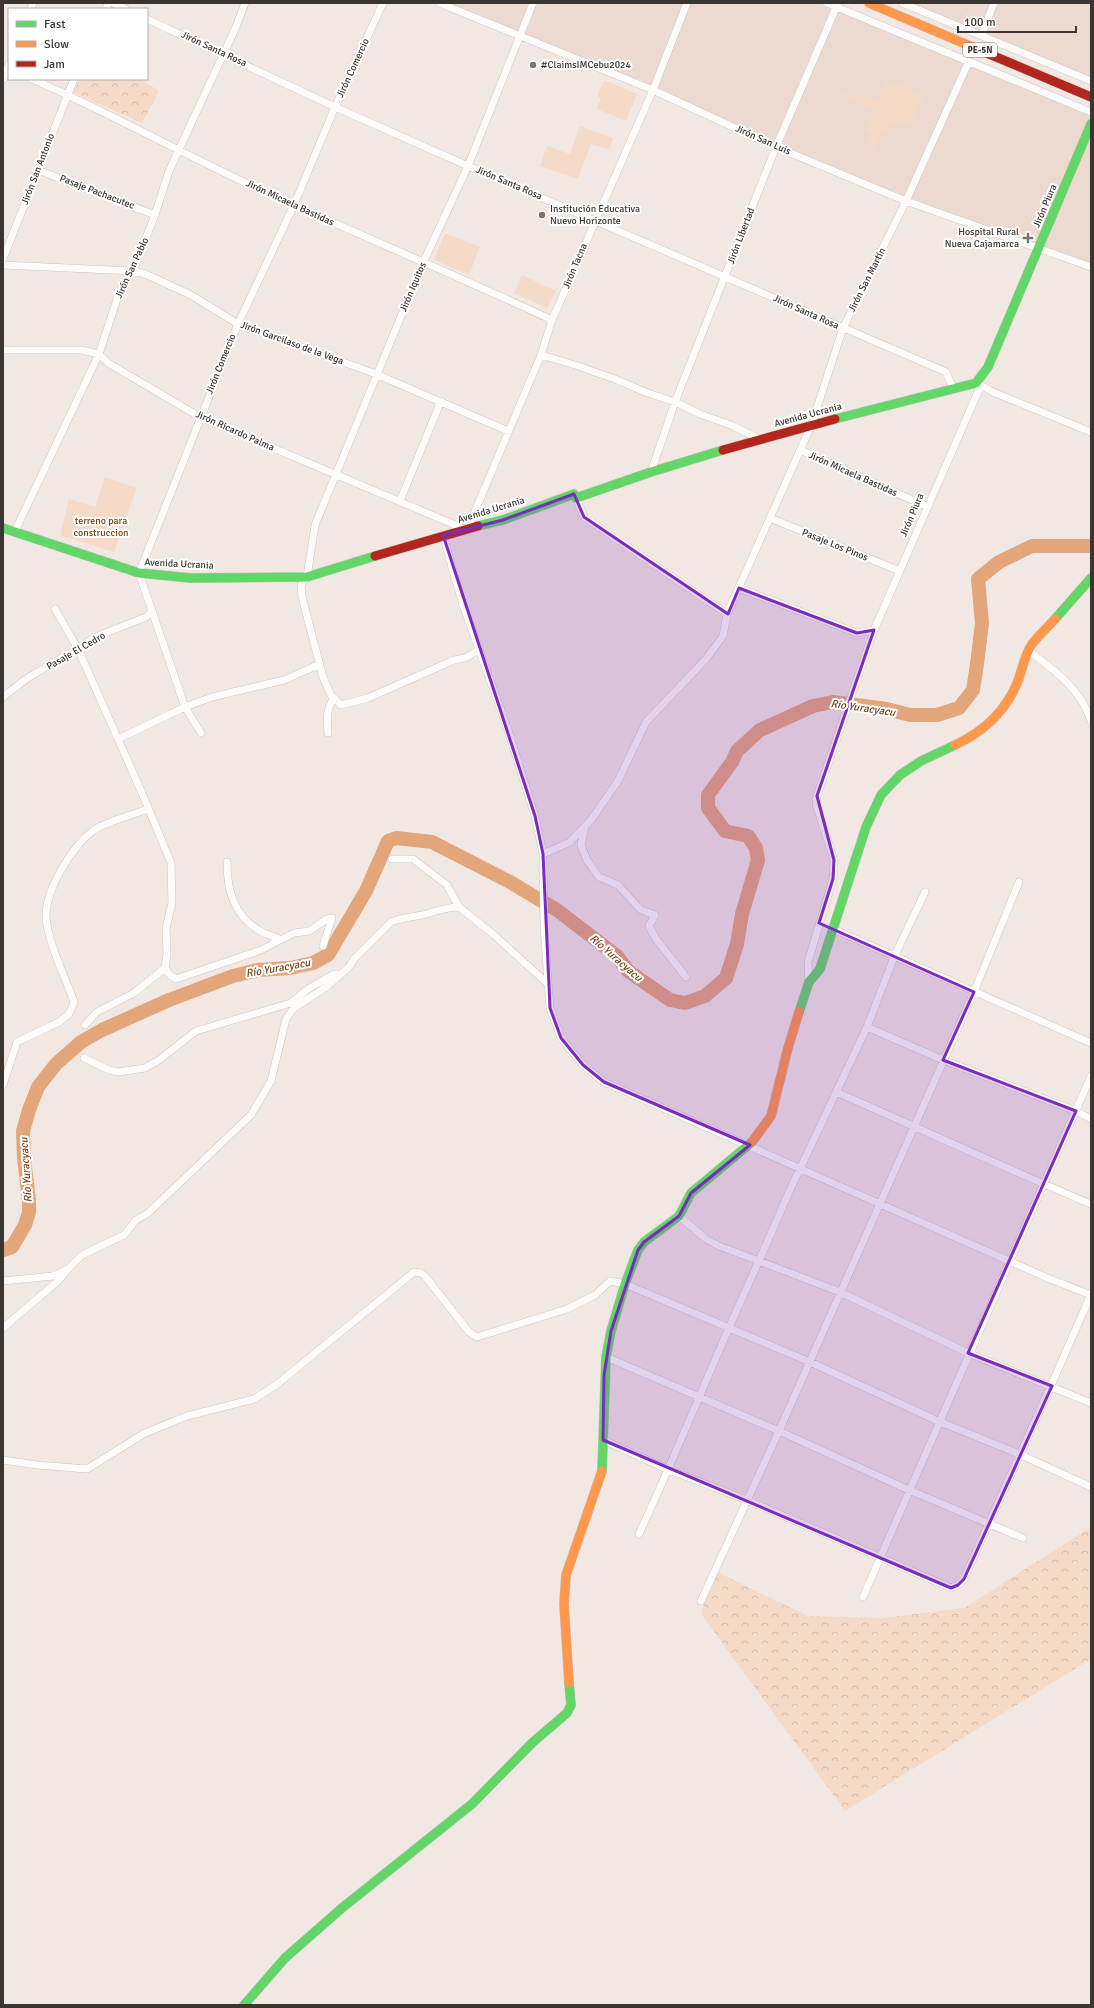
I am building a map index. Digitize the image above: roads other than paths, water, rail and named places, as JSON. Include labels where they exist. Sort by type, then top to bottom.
[{"type":"main road","name":"PE-5N","points":[[869,3],[1091,97]]},
{"type":"main road","name":"Jirón Piura","points":[[978,384],[988,367],[1091,124]]},
{"type":"main road","name":"Avenida Ucrania","points":[[3,528],[139,573],[190,578],[307,576],[443,535],[503,520],[574,494],[576,498],[651,472],[759,439],[953,388],[978,384]]},
{"type":"main road","points":[[244,2005],[256,1994],[285,1958],[342,1908],[420,1848],[472,1804],[532,1743],[567,1713],[571,1705],[564,1604],[566,1575],[602,1472],[606,1357],[611,1331],[625,1284],[638,1250],[644,1242],[679,1216],[691,1193],[750,1145],[771,1116],[788,1048],[808,982],[820,969],[866,828],[881,796],[900,775],[921,760],[972,737],[989,723],[1004,706],[1016,683],[1031,645],[1077,596],[1091,578]]},
{"type":"street","points":[[112,3],[124,8]]},
{"type":"street","name":"Jirón San Pablo","points":[[15,531],[99,354],[119,293],[133,271],[156,215],[169,171],[236,27],[245,3]]},
{"type":"street","name":"Jirón Comercio","points":[[139,573],[238,324],[294,205],[335,107],[383,3]]},
{"type":"street","name":"Jirón San Luis","points":[[439,3],[653,90],[776,147],[906,201],[1091,267]]},
{"type":"street","name":"Jirón Iquitos","points":[[334,698],[323,677],[302,597],[301,586],[307,576],[315,525],[423,263],[468,166],[533,3]]},
{"type":"street","name":"Jirón Tacna","points":[[467,530],[540,355],[552,320],[653,90],[687,3]]},
{"type":"street","points":[[827,3],[837,5],[1091,112]]},
{"type":"street","points":[[902,3],[1091,81]]},
{"type":"street","points":[[981,36],[994,3]]},
{"type":"street","name":"Jirón Libertad","points":[[651,472],[675,402],[776,147],[837,5]]},
{"type":"street","name":"Jirón Santa Rosa","points":[[148,19],[223,53],[335,107],[468,166],[946,372],[953,388]]},
{"type":"street","name":"Jirón San Martín","points":[[543,854],[570,842],[585,826],[618,781],[646,722],[706,659],[723,636],[727,614],[740,588],[811,426],[843,328],[906,201],[969,61]]},
{"type":"street","points":[[3,79],[7,67]]},
{"type":"street","name":"Jirón Micaela Bastidas","points":[[34,80],[67,94],[178,151],[294,205],[552,320]]},
{"type":"street","name":"Jirón San Antonio","points":[[3,259],[74,80]]},
{"type":"street","name":"Pasaje Pachacutec","points":[[38,170],[156,215]]},
{"type":"street","name":"Jirón Garcilaso de la Vega","points":[[3,264],[133,271],[145,274],[191,295],[238,324],[376,374],[508,431]]},
{"type":"street","name":"Jirón Ricardo Palma","points":[[3,350],[81,350],[99,354],[108,363],[200,417],[467,530]]},
{"type":"street","points":[[540,355],[576,365],[675,402],[700,414],[733,426],[759,439]]},
{"type":"street","points":[[978,384],[995,393],[1091,432]]},
{"type":"street","name":"Jirón Piura","points":[[808,982],[808,962],[833,879],[834,860],[816,804],[817,796],[874,630],[928,507],[978,384]]},
{"type":"street","points":[[400,501],[441,401]]},
{"type":"street","name":"Jirón Micaela Bastidas","points":[[800,450],[928,507]]},
{"type":"street","points":[[576,498],[584,517],[727,614]]},
{"type":"street","name":"Pasaje Los Pinos","points":[[770,518],[900,571]]},
{"type":"street","points":[[443,535],[462,602],[508,730],[535,816],[543,854],[544,926],[550,1008],[561,1038],[583,1065],[604,1082],[618,1089],[750,1145],[1091,1295],[1052,1386],[1019,1454],[964,1579],[958,1585],[951,1588],[880,1556],[747,1500],[669,1470],[603,1440]]},
{"type":"street","points":[[139,573],[185,707],[200,733]]},
{"type":"street","points":[[740,588],[857,633],[874,630]]},
{"type":"street","points":[[56,609],[78,649],[171,863],[172,903],[166,928],[167,953],[165,968],[170,975],[176,979],[249,955],[294,933],[309,931],[327,918],[332,918],[323,946]]},
{"type":"street","name":"Pasaje El Cedro","points":[[3,697],[26,679],[98,636],[146,617],[152,611]]},
{"type":"street","points":[[328,733],[327,716],[334,698],[341,705],[368,698],[454,660],[465,658],[479,650]]},
{"type":"street","points":[[1029,651],[1072,687],[1083,703],[1091,721]]},
{"type":"street","points":[[118,739],[185,707],[212,697],[284,680],[320,664]]},
{"type":"street","points":[[3,1085],[17,1042],[59,1022],[69,1014],[74,1002],[52,943],[46,918],[48,899],[58,877],[74,850],[95,829],[148,809]]},
{"type":"street","points":[[585,826],[582,845],[586,860],[598,877],[618,886],[641,910],[655,915],[649,926],[656,938],[686,977]]},
{"type":"street","points":[[392,859],[413,860],[447,885],[459,907],[494,935],[547,983]]},
{"type":"street","points":[[227,862],[227,876],[232,901],[237,912],[249,924],[262,933],[273,935],[280,940]]},
{"type":"street","points":[[701,1601],[810,1362],[913,1126],[974,992],[1019,882]]},
{"type":"street","points":[[638,1534],[669,1470],[728,1328],[771,1231],[867,1027],[894,957],[925,892]]},
{"type":"street","points":[[3,1328],[58,1281],[82,1255],[124,1235],[136,1220],[148,1213],[251,1115],[262,1100],[271,1081],[286,1019],[294,1008],[326,987],[391,922],[399,919],[423,915],[440,908],[459,907]]},
{"type":"street","points":[[833,929],[1091,1043]]},
{"type":"street","points":[[85,1025],[97,1012],[134,993],[165,968]]},
{"type":"street","points":[[84,1058],[109,1070],[118,1072],[145,1068],[159,1060],[196,1031],[291,1003],[308,989],[334,974],[340,974]]},
{"type":"street","points":[[867,1027],[943,1060],[1091,1119]]},
{"type":"street","points":[[863,1597],[938,1421],[1011,1261],[1091,1076]]},
{"type":"street","points":[[836,1092],[1044,1186],[1091,1204]]},
{"type":"street","points":[[679,1216],[706,1239],[719,1246],[840,1292],[968,1353],[1091,1403]]},
{"type":"street","points":[[3,1281],[53,1276],[68,1269]]},
{"type":"street","points":[[3,1460],[37,1465],[87,1469],[145,1432],[187,1416],[254,1399],[276,1385],[414,1272],[421,1273],[425,1276],[469,1332],[477,1337],[567,1309],[595,1295],[610,1282],[625,1284],[810,1362],[938,1421],[1019,1454],[1091,1487]]},
{"type":"street","points":[[606,1357],[779,1431],[909,1490],[1023,1538]]},
{"type":"waterway","name":"Río Yuracyacu","points":[[3,1250],[12,1247],[25,1225],[29,1212],[23,1131],[38,1087],[56,1064],[81,1042],[102,1030],[169,1000],[233,976],[258,970],[290,968],[313,963],[328,955],[366,891],[388,841],[396,838],[432,842],[510,882],[557,910],[617,956],[628,971],[670,1000],[685,1003],[705,996],[726,978],[737,944],[742,914],[758,860],[756,848],[748,836],[725,831],[708,808],[708,795],[732,762],[737,751],[760,730],[813,706],[833,702],[887,709],[910,715],[937,715],[959,708],[973,690],[977,664],[982,623],[978,579],[999,562],[1032,546],[1091,546]]},
{"type":"place","name":"#ClaimsIMCebu2024","points":[[533,65]]},
{"type":"place","name":"Institución Educativa Nuevo Horizonte","points":[[542,215]]},
{"type":"place","name":"Hospital Rural Nueva Cajamarca","points":[[1028,238]]},
{"type":"park label","name":"terreno para construccion","points":[[101,526]]}]
